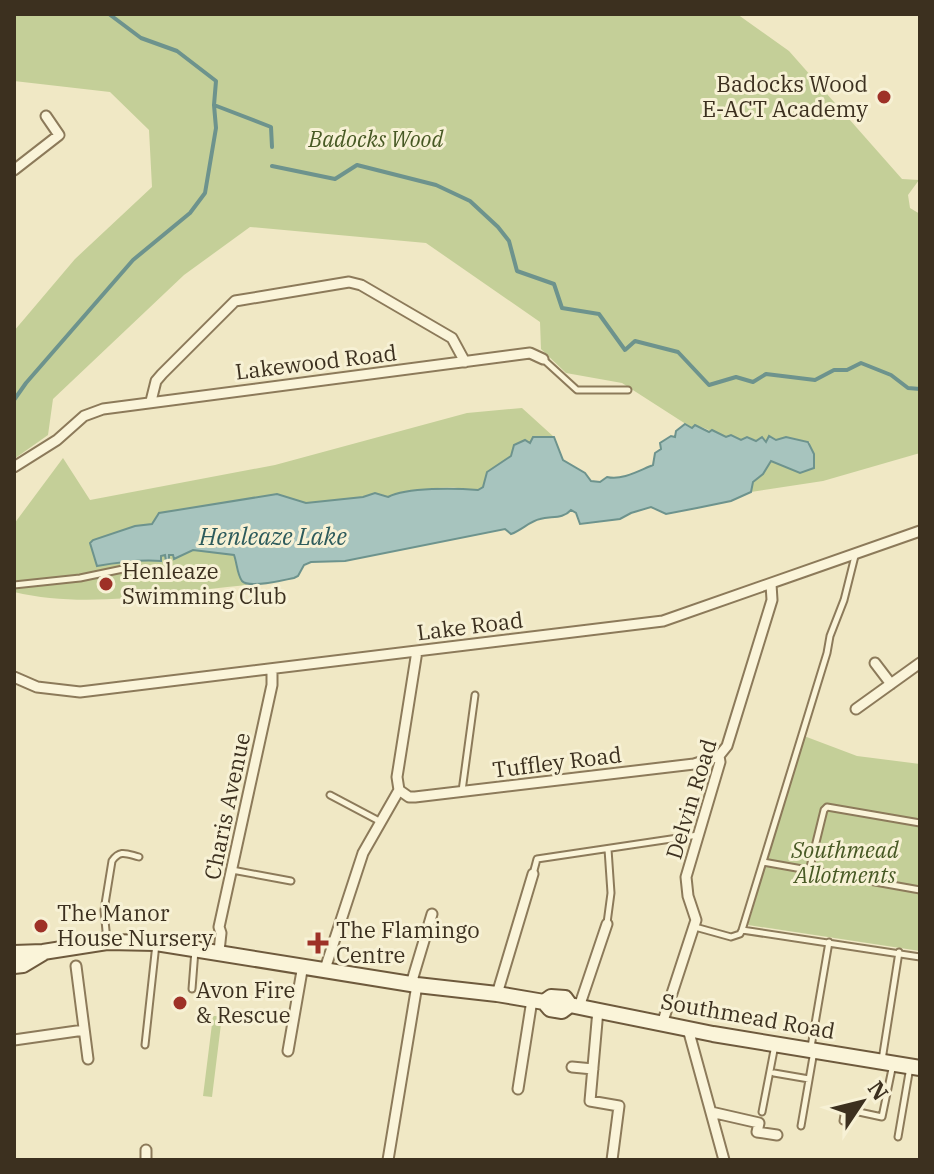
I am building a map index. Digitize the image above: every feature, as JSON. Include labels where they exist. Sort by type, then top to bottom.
[{"type":"main road","name":"Southmead Road","points":[[14,953],[43,952],[107,942],[196,948],[538,1001],[550,1009],[562,1011],[574,1006],[688,1029],[915,1067]]},
{"type":"main road","name":"Southmead Road","points":[[14,966],[23,965],[43,952]]},
{"type":"street","points":[[14,170],[59,135],[46,116]]},
{"type":"street","points":[[151,401],[156,381],[235,301],[349,282],[361,285],[452,338],[465,362]]},
{"type":"street","name":"Lakewood Road","points":[[14,467],[57,440],[93,411],[530,353],[543,359]]},
{"type":"street","name":"Lake Road","points":[[14,677],[37,687],[74,693],[663,621],[920,531]]},
{"type":"street","name":"Delvin Road","points":[[662,1024],[696,920],[686,877],[720,762],[719,756],[727,746],[772,600],[771,584]]},
{"type":"street","points":[[325,969],[363,853],[399,790],[397,777],[417,651]]},
{"type":"street","points":[[875,663],[891,684]]},
{"type":"street","points":[[856,709],[920,663]]},
{"type":"street","name":"Charis Avenue","points":[[219,951],[219,927],[272,685],[272,669]]},
{"type":"street","name":"Tuffley Road","points":[[399,790],[409,797],[694,764],[719,756]]},
{"type":"street","points":[[497,994],[533,874]]},
{"type":"street","points":[[388,1160],[414,984],[432,914]]},
{"type":"street","points":[[574,1006],[607,924]]},
{"type":"street","points":[[288,1051],[303,965]]},
{"type":"street","points":[[76,966],[88,1059]]},
{"type":"street","points":[[518,1089],[538,1001]]},
{"type":"street","points":[[598,1010],[590,1101],[619,1106],[612,1160]]},
{"type":"street","points":[[688,1029],[724,1160]]},
{"type":"street","points":[[14,1040],[84,1030]]},
{"type":"street","points":[[572,1067],[593,1069]]},
{"type":"street","points":[[711,1112],[759,1123],[757,1132],[777,1135]]},
{"type":"lane","name":"Lakewood Road","points":[[543,359],[577,390],[628,390]]},
{"type":"lane","points":[[694,927],[731,937],[742,930],[856,552]]},
{"type":"lane","points":[[14,585],[80,578],[123,569]]},
{"type":"lane","points":[[462,791],[475,695]]},
{"type":"lane","points":[[330,795],[381,822]]},
{"type":"lane","points":[[809,871],[827,807],[920,823]]},
{"type":"lane","points":[[533,874],[537,859],[699,835]]},
{"type":"lane","points":[[607,924],[611,883],[608,849]]},
{"type":"lane","points":[[107,942],[104,910],[112,861],[122,852],[139,857]]},
{"type":"lane","points":[[763,862],[920,890]]},
{"type":"lane","points":[[231,870],[291,881]]},
{"type":"lane","points":[[742,930],[920,957]]},
{"type":"lane","points":[[801,1126],[829,942]]},
{"type":"lane","points":[[145,1045],[156,943]]},
{"type":"lane","points":[[192,989],[196,948]]},
{"type":"lane","points":[[843,1121],[845,1109],[882,1117],[899,952]]},
{"type":"lane","points":[[762,1112],[775,1044]]},
{"type":"lane","points":[[898,1137],[915,1067]]},
{"type":"lane","points":[[774,1073],[809,1079]]},
{"type":"green space","name":"Badocks Wood","points":[[14,14],[737,14],[789,51],[902,179],[919,180],[908,195],[910,208],[920,214],[920,453],[823,481],[751,492],[753,482],[771,461],[800,473],[806,471],[810,442],[786,437],[776,440],[769,436],[766,442],[741,440],[729,435],[726,438],[695,425],[692,428],[622,383],[566,373],[541,349],[540,322],[426,243],[250,227],[184,275],[53,399],[48,435],[14,459],[14,331],[75,259],[152,187],[149,130],[110,92],[14,81]]},
{"type":"green space","points":[[522,408],[554,437],[535,440],[519,449],[487,472],[480,489],[440,488],[388,497],[370,495],[306,503],[277,494],[157,515],[152,524],[90,542],[94,558],[111,560],[161,561],[160,556],[165,555],[166,561],[168,555],[173,554],[174,559],[193,550],[235,555],[240,577],[247,585],[101,600],[42,597],[14,592],[14,524],[63,458],[90,500],[275,465],[467,413]]},
{"type":"green space","name":"Southmead Allotments","points":[[804,736],[857,756],[920,764],[920,951],[748,925]]},
{"type":"green space","points":[[213,1016],[222,1016],[212,1097],[203,1096]]},
{"type":"water","name":"Henleaze Lake","points":[[685,424],[741,440],[747,437],[756,441],[762,437],[766,442],[769,436],[776,440],[786,437],[808,442],[814,454],[814,468],[800,473],[771,461],[753,482],[751,492],[731,501],[666,514],[651,507],[620,519],[580,524],[576,513],[571,510],[561,516],[536,520],[511,534],[505,529],[345,561],[311,562],[304,565],[294,578],[259,584],[242,581],[234,555],[193,550],[174,559],[173,555],[169,555],[166,561],[165,555],[161,556],[161,561],[129,561],[97,566],[90,543],[135,526],[152,524],[159,513],[277,494],[306,503],[375,493],[388,497],[419,490],[478,490],[483,487],[487,472],[511,456],[514,445],[525,440],[530,443],[533,437],[554,437],[563,460],[585,473],[591,481],[600,482],[607,477],[625,476],[653,465],[655,453],[661,449],[660,443],[671,436],[675,437],[676,431]]},
{"type":"waterway","points":[[109,14],[141,38],[177,51],[216,81],[214,105],[271,127],[272,147]]},
{"type":"waterway","points":[[14,400],[133,260],[190,213],[205,193],[216,128],[214,105]]},
{"type":"waterway","points":[[272,166],[335,179],[357,165],[436,185],[470,201],[509,241],[517,271],[554,284],[562,308],[599,314],[625,350],[635,341],[678,352],[709,385],[736,377],[753,382],[766,374],[815,380],[834,370],[847,370],[861,363],[891,375],[908,388],[920,389]]},
{"type":"place","name":"Badocks Wood E-ACT Academy","points":[[884,97]]},
{"type":"place","name":"Henleaze Swimming Club","points":[[106,584]]},
{"type":"place","name":"The Manor House Nursery","points":[[41,926]]},
{"type":"place","name":"The Flamingo Centre","points":[[318,943]]},
{"type":"place","name":"Avon Fire & Rescue","points":[[180,1003]]}]
